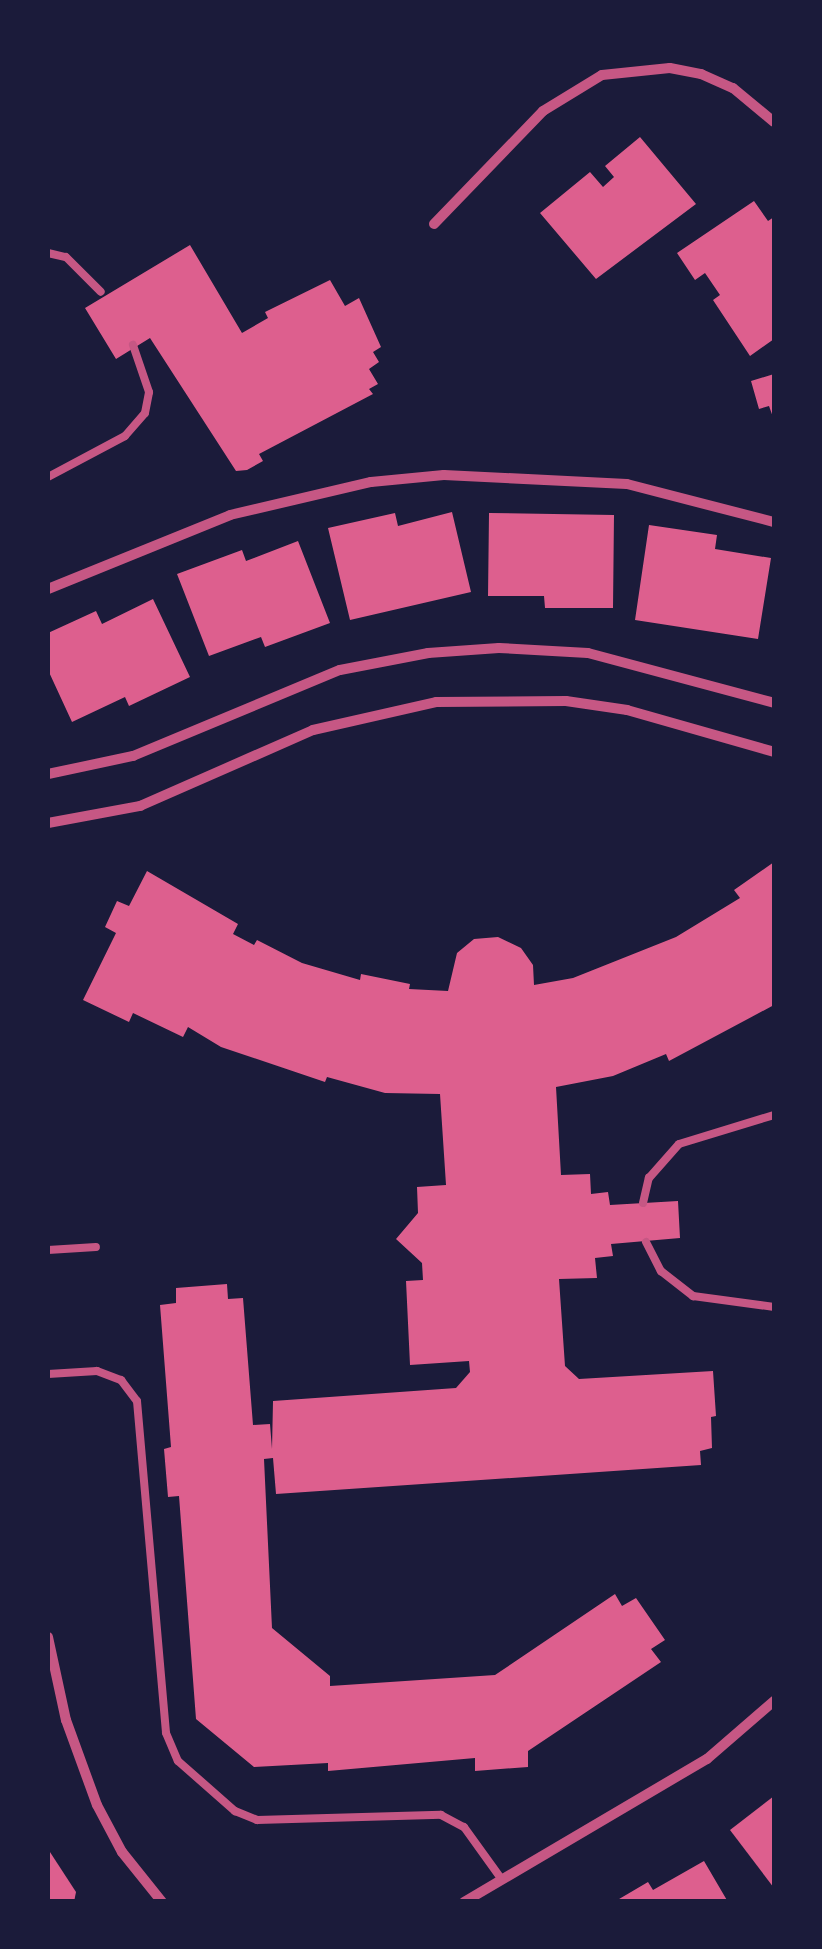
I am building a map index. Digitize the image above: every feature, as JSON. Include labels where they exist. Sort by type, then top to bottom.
[{"type":"street","points":[[434,224],[543,111],[602,76],[636,68],[701,74],[733,88],[774,122]]},
{"type":"street","points":[[48,588],[230,515],[370,482],[444,475],[626,484],[774,522]]},
{"type":"street","points":[[48,774],[133,756],[340,670],[428,653],[499,648],[588,654],[774,703]]},
{"type":"street","points":[[48,823],[140,806],[312,730],[436,702],[516,699],[627,710],[774,752]]},
{"type":"street","points":[[48,1637],[66,1720],[97,1805],[122,1852],[162,1902]]},
{"type":"street","points":[[464,1902],[500,1877],[706,1759],[774,1701]]},
{"type":"lane","points":[[48,253],[66,258],[101,292]]},
{"type":"lane","points":[[48,477],[125,436],[145,413],[149,392],[134,345]]},
{"type":"lane","points":[[643,1203],[650,1178],[679,1144],[774,1115]]},
{"type":"lane","points":[[646,1242],[660,1270],[693,1296],[774,1307]]},
{"type":"lane","points":[[48,1250],[96,1247]]},
{"type":"lane","points":[[48,1374],[97,1372],[121,1380],[137,1401],[166,1733],[178,1761],[235,1811],[257,1820],[442,1815],[464,1827],[500,1877]]},
{"type":"building","points":[[640,137],[696,204],[596,279],[540,213],[590,172],[603,187],[614,177],[605,166]]},
{"type":"building","points":[[754,201],[768,221],[774,217],[774,339],[750,356],[713,300],[720,295],[705,273],[695,280],[677,253]]},
{"type":"building","points":[[190,245],[242,333],[268,318],[265,312],[330,280],[345,306],[359,298],[381,347],[373,352],[379,362],[369,369],[378,384],[369,389],[373,394],[259,454],[263,461],[247,470],[236,471],[150,338],[116,359],[85,308]]},
{"type":"building","points":[[774,374],[774,420],[769,406],[759,409],[751,381]]},
{"type":"building","points":[[452,512],[471,592],[350,620],[328,528],[395,513],[398,526]]},
{"type":"building","points":[[489,513],[614,515],[613,608],[545,608],[544,596],[488,596]]},
{"type":"building","points":[[649,525],[717,535],[715,549],[771,558],[758,639],[635,620]]},
{"type":"building","points":[[298,541],[330,623],[265,647],[261,637],[209,656],[177,574],[242,550],[246,561]]},
{"type":"building","points":[[153,599],[190,677],[129,706],[125,697],[72,722],[48,670],[48,633],[96,611],[102,624]]},
{"type":"building","points":[[774,862],[774,1005],[669,1061],[666,1054],[613,1076],[556,1087],[561,1175],[590,1174],[591,1194],[608,1192],[610,1205],[678,1201],[680,1238],[611,1244],[613,1256],[595,1258],[597,1278],[559,1279],[565,1366],[579,1379],[713,1371],[716,1416],[711,1417],[712,1448],[700,1451],[701,1465],[276,1494],[273,1458],[264,1459],[272,1628],[330,1676],[330,1686],[495,1675],[615,1594],[622,1606],[636,1598],[665,1640],[651,1649],[661,1662],[528,1751],[528,1767],[475,1771],[475,1758],[328,1771],[328,1763],[254,1767],[196,1719],[179,1496],[168,1497],[164,1449],[171,1447],[160,1305],[176,1303],[176,1288],[227,1284],[228,1299],[243,1298],[253,1425],[270,1424],[272,1449],[273,1401],[456,1388],[470,1372],[469,1361],[410,1365],[406,1281],[423,1280],[422,1263],[396,1239],[418,1213],[417,1187],[446,1185],[440,1094],[385,1093],[327,1077],[325,1082],[221,1047],[188,1027],[183,1037],[133,1013],[129,1022],[83,1000],[116,933],[105,927],[117,901],[129,906],[147,871],[238,924],[233,934],[254,945],[257,940],[302,963],[360,980],[361,974],[410,984],[409,989],[448,991],[457,953],[474,939],[498,937],[521,948],[533,965],[534,985],[573,978],[676,937],[740,898],[734,890]]},
{"type":"building","points":[[774,1796],[774,1888],[730,1830]]},
{"type":"building","points":[[48,1849],[76,1892],[74,1902],[48,1902]]},
{"type":"building","points":[[704,1861],[728,1902],[614,1902],[648,1882],[653,1890]]}]
